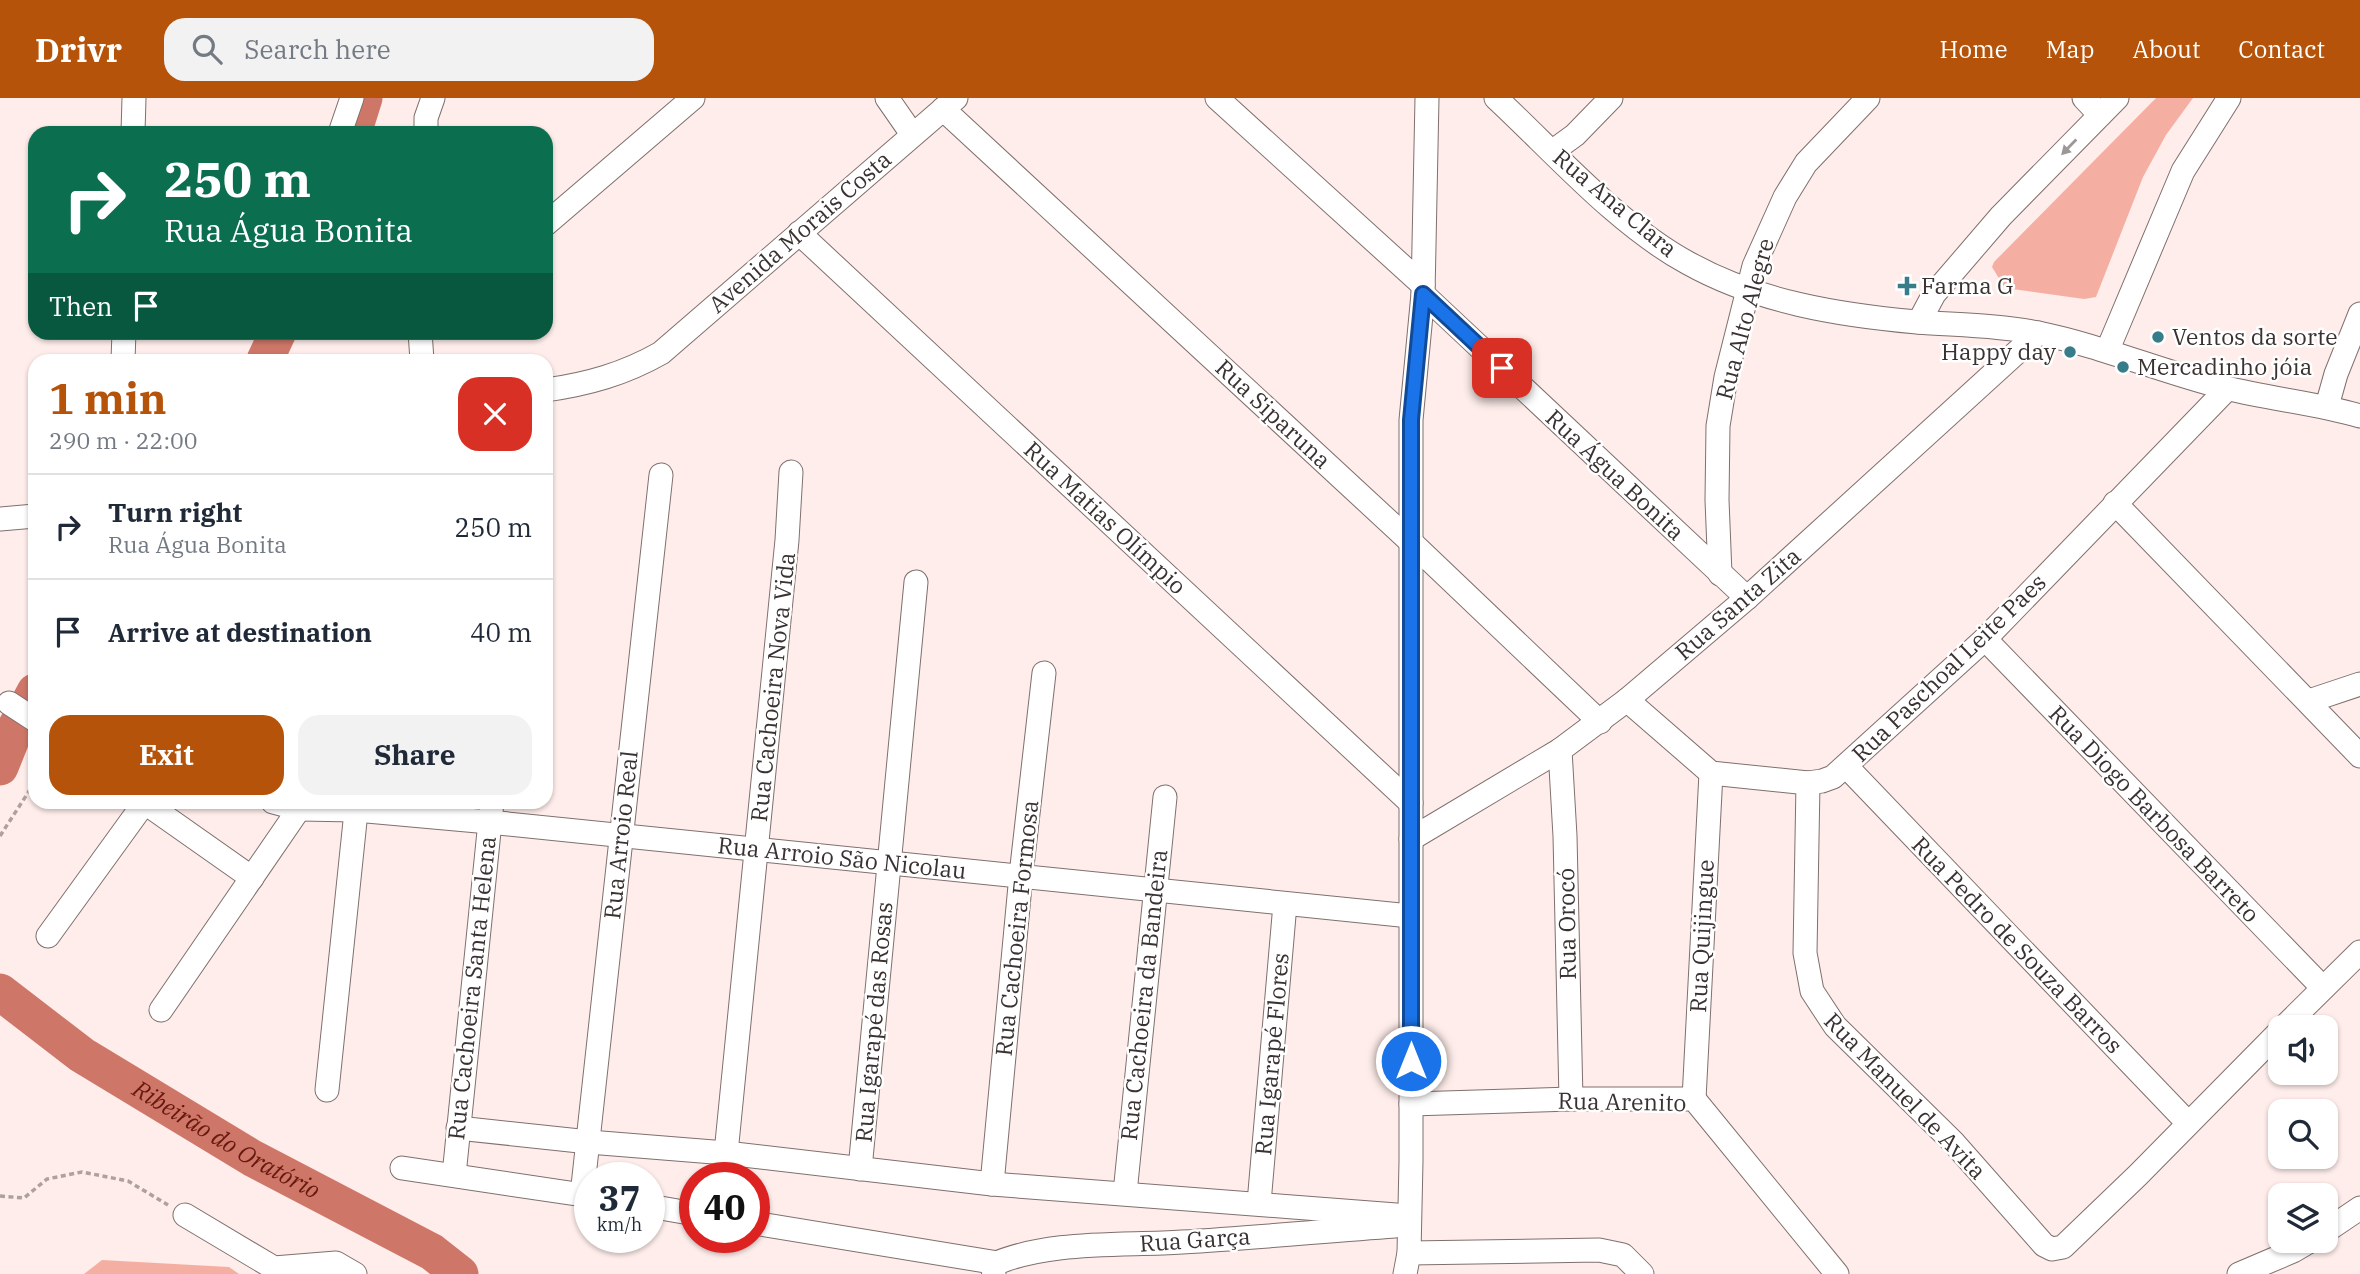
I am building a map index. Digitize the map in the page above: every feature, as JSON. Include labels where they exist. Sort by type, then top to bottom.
[{"type":"street","points":[[133,126],[134,98]]},
{"type":"street","points":[[342,126],[352,98]]},
{"type":"street","points":[[428,116],[449,98]]},
{"type":"street","points":[[553,218],[693,98]]},
{"type":"street","points":[[887,98],[912,134]]},
{"type":"street","name":"Rua Água Bonita","points":[[1217,98],[1423,289],[1747,598]]},
{"type":"street","points":[[1427,98],[1423,289],[1411,420],[1411,1104],[1407,1264],[1606,1251],[1623,1255],[1642,1274]]},
{"type":"street","name":"Rua Ana Clara","points":[[1496,98],[1597,194],[1661,246],[1688,263],[1748,290],[1776,299],[1851,315],[1989,326],[2038,333],[2108,349],[2157,368],[2227,388],[2327,406],[2360,416]]},
{"type":"street","points":[[1553,151],[1575,135],[1611,98]]},
{"type":"street","name":"Rua Alto Alegre","points":[[1720,573],[1718,426],[1726,377],[1754,266],[1770,228],[1806,163],[1868,98]]},
{"type":"street","points":[[2084,98],[2100,115]]},
{"type":"street","points":[[1919,322],[1934,294],[2001,216],[2116,98]]},
{"type":"street","points":[[2108,349],[2183,171],[2229,98]]},
{"type":"street","name":"Avenida Morais Costa","points":[[553,389],[606,379],[642,364],[661,352],[950,103]]},
{"type":"street","name":"Rua Siparuna","points":[[950,103],[1600,722]]},
{"type":"street","name":"Rua Matias Olímpio","points":[[799,233],[1411,803]]},
{"type":"street","points":[[2327,406],[2336,374],[2360,314]]},
{"type":"street","name":"Rua Santa Zita","points":[[1411,839],[1560,750],[1600,722],[1747,598],[2038,333]]},
{"type":"street","name":"Rua Paschoal Leite Paes","points":[[1711,773],[1808,783],[1833,777],[1985,639],[2227,388]]},
{"type":"street","name":"Rua Cachoeira Nova Vida","points":[[726,1153],[787,540],[791,472]]},
{"type":"street","name":"Rua Arroio Real","points":[[588,1162],[661,475]]},
{"type":"street","points":[[2115,503],[2360,756]]},
{"type":"street","points":[[0,519],[28,517]]},
{"type":"street","name":"Rua Igarapé das Rosas","points":[[860,1169],[916,582]]},
{"type":"street","name":"Rua Diogo Barbosa Barreto","points":[[1985,639],[2323,988]]},
{"type":"street","name":"Rua Cachoeira Formosa","points":[[992,1184],[1021,875],[1044,673]]},
{"type":"street","points":[[2309,701],[2360,684]]},
{"type":"street","points":[[1627,700],[1711,773]]},
{"type":"street","points":[[9,703],[28,715]]},
{"type":"street","name":"Rua Orocó","points":[[1560,750],[1565,836],[1571,1099]]},
{"type":"street","name":"Rua Pedro de Souza Barros","points":[[1846,766],[2188,1123]]},
{"type":"street","name":"Rua Quijingue","points":[[1694,1099],[1711,773]]},
{"type":"street","name":"Rua Manuel de Avita","points":[[1808,783],[1805,953],[1807,976],[1818,1003],[1835,1026],[1954,1143],[2044,1245],[2052,1249],[2063,1247],[2188,1123]]},
{"type":"street","name":"Rua Cachoeira da Bandeira","points":[[1125,1193],[1165,797]]},
{"type":"street","points":[[48,936],[139,809]]},
{"type":"street","points":[[154,809],[252,878]]},
{"type":"street","points":[[161,1010],[299,809]]},
{"type":"street","points":[[327,1090],[357,809]]},
{"type":"street","name":"Rua Arroio São Nicolau","points":[[424,809],[490,812],[621,835],[1410,916]]},
{"type":"street","name":"Rua Cachoeira Santa Helena","points":[[454,1175],[490,812]]},
{"type":"street","name":"Rua Igarapé Flores","points":[[1259,1203],[1285,904]]},
{"type":"street","points":[[2296,1015],[2360,952]]},
{"type":"street","points":[[2188,1123],[2268,1043]]},
{"type":"street","name":"Rua Arenito","points":[[1411,1104],[1571,1099],[1694,1099],[1837,1274]]},
{"type":"street","points":[[459,1119],[589,1137],[992,1184],[1259,1203],[1408,1221]]},
{"type":"street","points":[[402,1168],[574,1193]]},
{"type":"street","points":[[2338,1223],[2360,1208]]},
{"type":"street","points":[[184,1215],[274,1268],[336,1263],[355,1274]]},
{"type":"street","name":"Rua Garça","points":[[996,1268],[1026,1253],[1408,1221]]},
{"type":"street","points":[[770,1226],[996,1268]]},
{"type":"street","points":[[2239,1274],[2288,1253]]},
{"type":"path","points":[[0,836],[28,793]]},
{"type":"path","points":[[0,1196],[24,1199],[47,1179],[82,1172],[128,1181],[184,1215]]},
{"type":"shaded area","points":[[2156,98],[2193,98],[2166,135],[2143,177],[2096,297],[2084,299],[2005,288],[1992,267],[1994,262]]},
{"type":"shaded area","points":[[102,1260],[229,1267],[239,1274],[84,1274]]},
{"type":"waterway","points":[[355,126],[364,98]]},
{"type":"waterway","points":[[268,354],[274,340]]},
{"type":"waterway","points":[[0,767],[28,705]]},
{"type":"waterway","name":"Ribeirão do Oratório","points":[[0,992],[82,1055],[252,1158],[432,1252],[460,1274]]},
{"type":"place","name":"Farma G","points":[[1907,286]]},
{"type":"place","name":"Ventos da sorte","points":[[2158,337]]},
{"type":"place","name":"Happy day","points":[[2070,352]]},
{"type":"place","name":"Mercadinho jóia","points":[[2123,367]]},
{"type":"route","points":[[1411,1061],[1411,420],[1423,294],[1502,368]]}]
